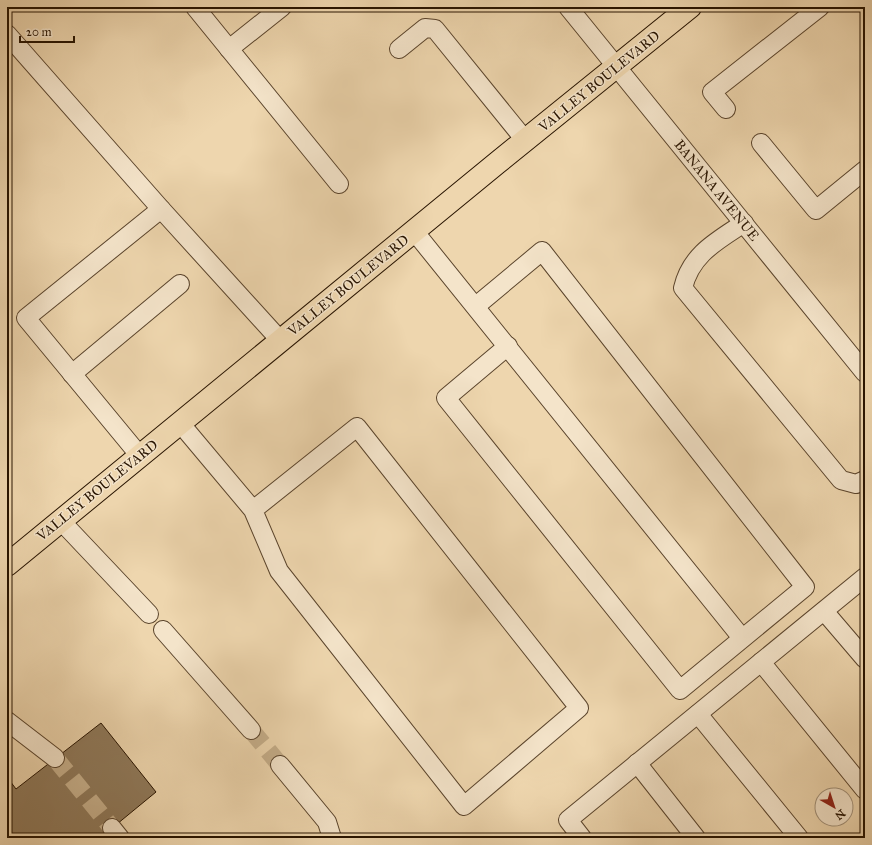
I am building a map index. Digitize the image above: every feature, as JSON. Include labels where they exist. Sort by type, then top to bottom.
[{"type":"main road","name":"VALLEY BOULEVARD","points":[[7,565],[280,340],[690,7]]},
{"type":"street","points":[[195,7],[339,184]]},
{"type":"street","points":[[229,49],[282,7]]},
{"type":"street","name":"BANANA AVENUE","points":[[568,7],[865,373]]},
{"type":"street","points":[[726,109],[712,92],[820,7]]},
{"type":"street","points":[[399,49],[425,28],[435,29],[525,140]]},
{"type":"street","points":[[7,34],[161,209],[280,340]]},
{"type":"street","points":[[760,143],[816,210],[865,170]]},
{"type":"street","points":[[140,456],[26,318],[161,209]]},
{"type":"street","points":[[744,223],[705,248],[686,273],[683,288],[841,480],[856,484],[865,480]]},
{"type":"street","points":[[414,231],[476,306],[742,638]]},
{"type":"street","points":[[476,306],[542,251],[805,587],[680,690],[446,398],[508,346]]},
{"type":"street","points":[[72,374],[180,284]]},
{"type":"street","points":[[180,423],[253,510],[279,572],[464,806],[579,708],[357,427],[253,510]]},
{"type":"street","points":[[61,520],[149,614]]},
{"type":"street","points":[[582,838],[568,820],[865,577]]},
{"type":"street","points":[[824,611],[865,659]]},
{"type":"street","points":[[163,630],[251,730]]},
{"type":"street","points":[[760,662],[865,790]]},
{"type":"street","points":[[698,714],[799,838]]},
{"type":"street","points":[[7,721],[55,758]]},
{"type":"street","points":[[637,763],[696,838]]},
{"type":"street","points":[[280,765],[327,822],[332,838]]},
{"type":"building","points":[[101,723],[156,792],[100,838],[7,837],[7,777],[16,789]]},
{"type":"tunnel","points":[[251,730],[280,765]]},
{"type":"tunnel","points":[[55,758],[112,828]]}]
